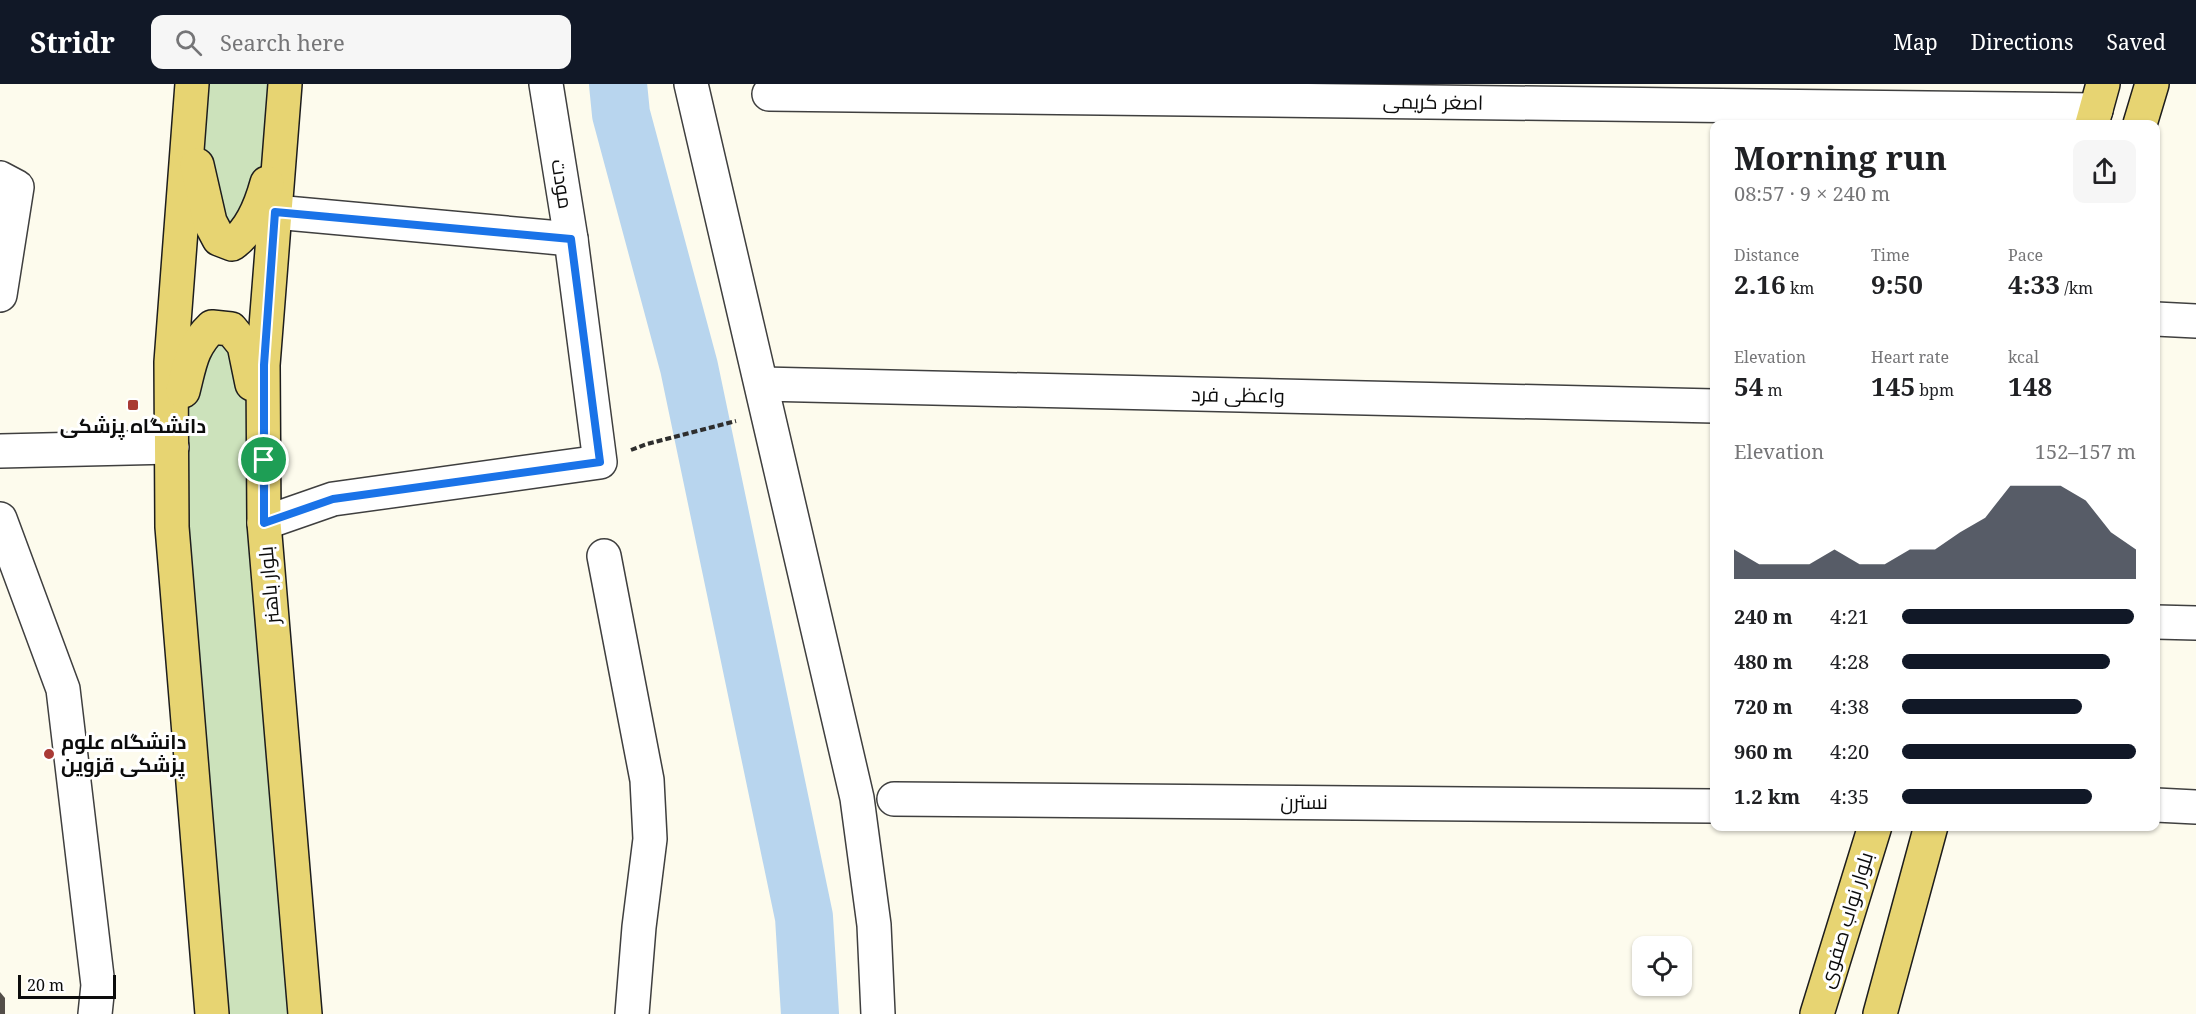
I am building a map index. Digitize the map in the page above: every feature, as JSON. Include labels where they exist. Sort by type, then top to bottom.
[{"type":"main road","points":[[2141,120],[2152,84]]},
{"type":"main road","points":[[192,91],[196,160],[210,222],[219,239],[232,244],[242,238],[260,205],[267,185],[284,95]]},
{"type":"main road","points":[[192,91],[171,362],[172,527],[212,1014]]},
{"type":"main road","name":"بلوار باهنر","points":[[284,95],[264,365],[264,523],[305,1014]]},
{"type":"main road","points":[[172,455],[180,401],[191,356],[200,338],[212,327],[231,329],[244,345],[251,374],[264,460]]},
{"type":"main road","name":"بلوار نواب صفوی","points":[[1817,1014],[1873,831]]},
{"type":"main road","points":[[1880,1014],[1931,831]]},
{"type":"street","name":"مودت","points":[[264,523],[333,499],[600,462],[571,239],[546,84]]},
{"type":"street","points":[[691,84],[857,798],[874,925],[878,1014]]},
{"type":"street","name":"اصغر کریمی","points":[[768,93],[2097,106]]},
{"type":"street","points":[[0,178],[17,188],[0,295]]},
{"type":"street","points":[[275,212],[571,239]]},
{"type":"street","points":[[2160,319],[2196,321]]},
{"type":"street","name":"واعظی فرد","points":[[762,384],[1710,406]]},
{"type":"street","points":[[0,451],[172,455]]},
{"type":"street","points":[[0,519],[63,689],[98,985],[95,1014]]},
{"type":"street","points":[[604,556],[647,780],[650,839],[639,927],[632,1014]]},
{"type":"street","points":[[2160,622],[2196,623]]},
{"type":"street","name":"نسترن","points":[[894,799],[1710,806]]},
{"type":"street","points":[[2160,805],[2196,807]]},
{"type":"path","points":[[647,444],[736,421]]},
{"type":"green space","points":[[192,84],[285,84],[284,106],[242,238],[210,222]]},
{"type":"green space","points":[[200,338],[244,345],[305,1014],[212,1014],[172,462]]},
{"type":"building","points":[[0,992],[5,998],[5,1014],[0,1014]]},
{"type":"waterway","points":[[618,84],[621,114],[689,367],[804,917],[810,1014]]},
{"type":"place","name":"دانشگاه پزشکی","points":[[133,405]]},
{"type":"place","name":"دانشگاه علوم پزشکی قزوین","points":[[49,754]]},
{"type":"route","points":[[275,212],[571,239],[600,462],[333,499],[264,523],[264,460],[264,365],[275,212]]}]
